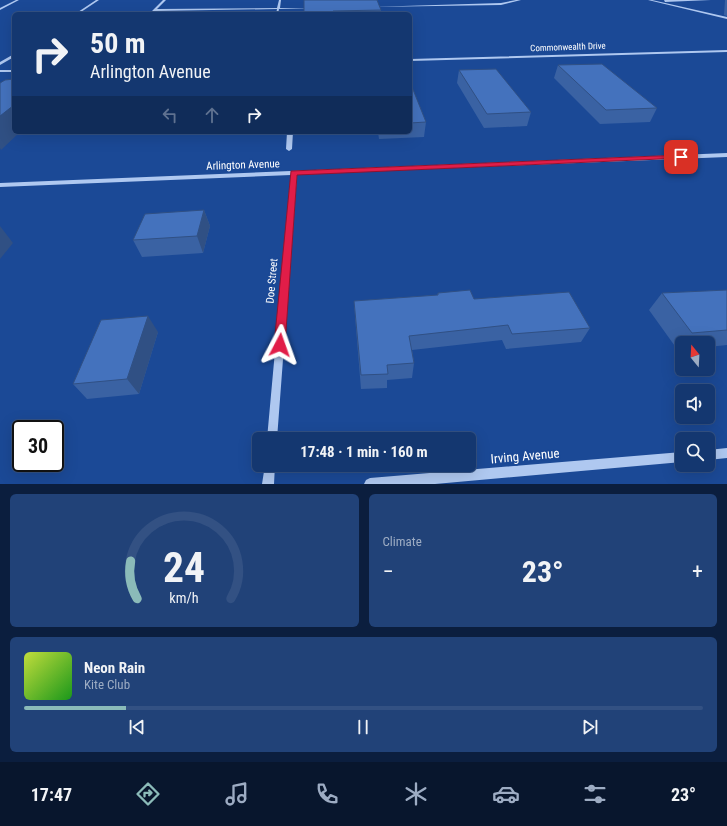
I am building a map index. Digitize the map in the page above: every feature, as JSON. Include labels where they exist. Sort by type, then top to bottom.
[{"type":"street","points":[[0,9],[18,0]]},
{"type":"street","points":[[79,12],[98,0]]},
{"type":"street","points":[[154,10],[165,0]]},
{"type":"street","points":[[277,12],[280,0]]},
{"type":"street","points":[[366,7],[501,4],[520,0]]},
{"type":"street","points":[[649,0],[727,18]]},
{"type":"street","points":[[655,1],[710,0]]},
{"type":"street","points":[[154,10],[318,8]]},
{"type":"street","name":"Commonwealth Drive","points":[[412,60],[727,51]]},
{"type":"street","points":[[0,64],[12,56]]},
{"type":"street","points":[[0,71],[12,71]]},
{"type":"street","points":[[289,149],[290,134]]},
{"type":"street","name":"Arlington Avenue","points":[[0,185],[727,155]]},
{"type":"street","name":"Doe Street","points":[[273,432],[294,173]]},
{"type":"street","points":[[715,454],[727,453]]},
{"type":"street","name":"Irving Avenue","points":[[370,484],[675,458]]},
{"type":"street","points":[[268,484],[269,472]]},
{"type":"building","points":[[304,0],[377,0],[381,10],[334,12],[304,12]]},
{"type":"building","points":[[602,64],[657,108],[606,110],[558,65]]},
{"type":"building","points":[[496,69],[531,112],[487,114],[459,70]]},
{"type":"building","points":[[12,79],[12,107],[0,116],[0,83],[5,80]]},
{"type":"building","points":[[412,87],[426,122],[412,123]]},
{"type":"building","points":[[204,210],[197,236],[133,240],[145,214]]},
{"type":"building","points":[[470,290],[474,299],[569,292],[590,328],[512,334],[508,325],[409,336],[414,363],[387,365],[388,374],[361,375],[354,301],[438,295],[438,293]]},
{"type":"building","points":[[727,290],[727,330],[692,333],[662,293]]},
{"type":"building","points":[[148,316],[127,379],[73,384],[101,320]]},
{"type":"route","points":[[280,345],[294,173],[681,157]]}]
